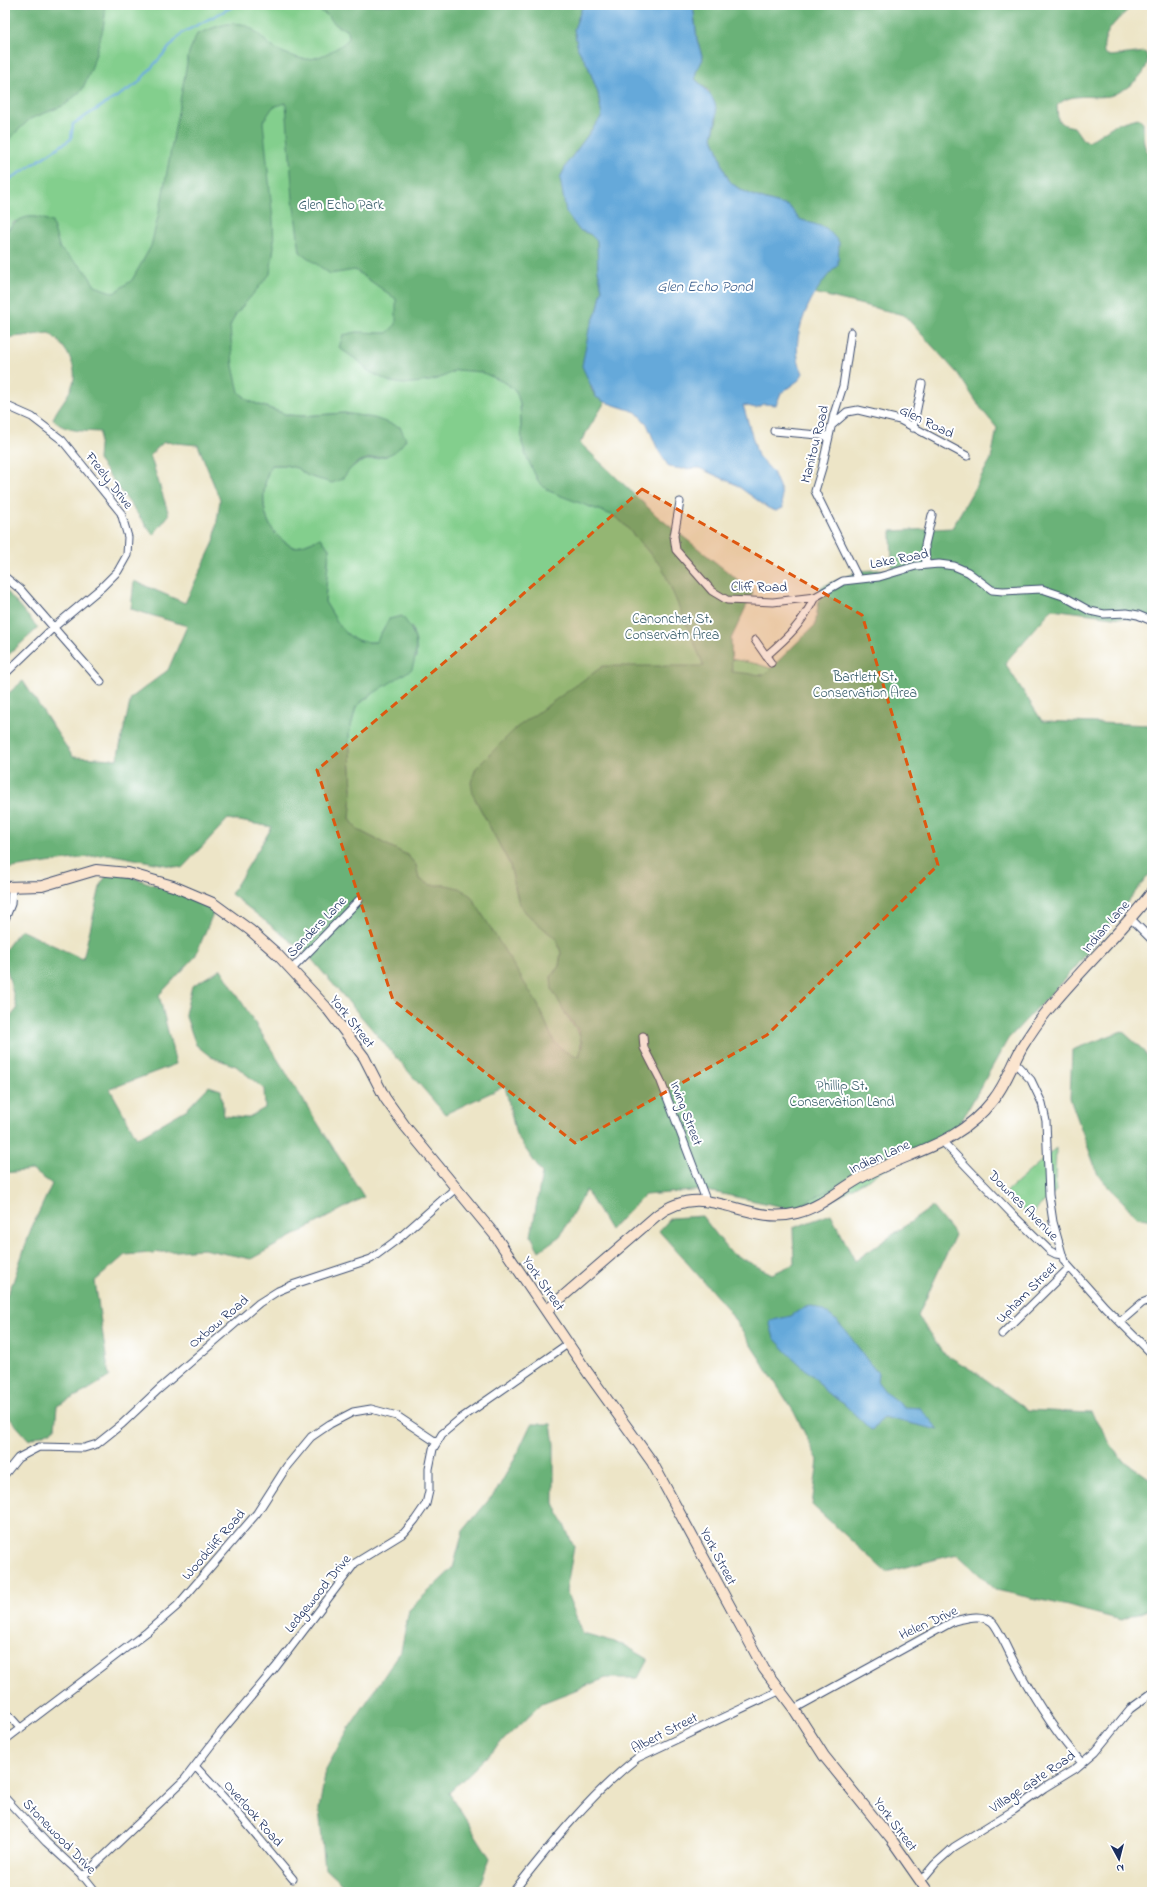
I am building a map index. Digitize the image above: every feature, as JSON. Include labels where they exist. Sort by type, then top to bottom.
[{"type":"street","name":"Manitou Road","points":[[851,332],[843,386],[815,491],[858,578]]},
{"type":"street","points":[[913,428],[922,384]]},
{"type":"street","name":"Freely Drive","points":[[5,405],[32,417],[62,440],[118,508],[127,528],[128,537],[127,555],[118,571],[102,588],[54,626],[5,674]]},
{"type":"street","name":"Glen Road","points":[[832,425],[847,412],[858,410],[900,420],[967,456]]},
{"type":"street","points":[[774,431],[829,436]]},
{"type":"street","name":"Cliff Road","points":[[680,502],[674,536],[676,550],[716,594],[727,600],[740,602],[773,602],[815,597]]},
{"type":"street","points":[[926,565],[926,545],[932,515]]},
{"type":"street","name":"Lake Road","points":[[815,597],[843,581],[858,578],[880,577],[926,565],[939,564],[954,566],[968,572],[992,590],[1003,591],[1042,589],[1063,596],[1090,611],[1104,614],[1127,613],[1138,615],[1152,621]]},
{"type":"street","points":[[5,577],[21,590],[54,626],[101,682]]},
{"type":"street","points":[[766,656],[794,631],[805,616],[815,597]]},
{"type":"street","points":[[755,640],[771,663]]},
{"type":"street","name":"York Street","points":[[9,888],[42,886],[96,870],[128,873],[147,877],[194,894],[222,910],[264,941],[326,1007],[364,1057],[385,1098],[405,1126],[457,1187],[494,1234],[592,1379],[652,1462],[746,1639],[764,1669],[794,1709],[824,1756],[891,1839],[928,1892]]},
{"type":"street","points":[[5,919],[9,909],[9,888]]},
{"type":"street","name":"Indian Lane","points":[[546,1311],[665,1208],[682,1202],[706,1200],[764,1215],[780,1216],[796,1213],[821,1204],[874,1171],[943,1142],[967,1125],[985,1109],[1000,1091],[1033,1029],[1048,1009],[1131,919],[1152,892]]},
{"type":"street","name":"Sanders Lane","points":[[291,970],[359,900]]},
{"type":"street","points":[[1131,919],[1152,940]]},
{"type":"street","name":"Irving Street","points":[[643,1036],[644,1048],[660,1079],[706,1200]]},
{"type":"street","points":[[1015,1062],[1031,1080],[1042,1103],[1046,1121],[1049,1195],[1053,1222],[1062,1255]]},
{"type":"street","name":"Downes Avenue","points":[[943,1142],[1050,1251],[1062,1255],[1069,1268],[1152,1354]]},
{"type":"street","name":"Oxbow Road","points":[[5,1474],[18,1458],[39,1447],[84,1448],[97,1444],[122,1424],[158,1390],[258,1303],[278,1291],[295,1284],[371,1259],[398,1239],[457,1187]]},
{"type":"street","name":"Upham Street","points":[[1002,1334],[1069,1268]]},
{"type":"street","points":[[1120,1322],[1142,1303],[1152,1298]]},
{"type":"street","name":"Ledgewood Drive","points":[[82,1876],[185,1779],[276,1667],[355,1563],[404,1533],[415,1520],[426,1504],[429,1491],[429,1469],[436,1442],[442,1434],[460,1419],[569,1343]]},
{"type":"street","name":"Woodcliff Road","points":[[5,1740],[147,1632],[176,1606],[257,1513],[287,1466],[311,1437],[330,1424],[353,1412],[371,1409],[397,1416],[436,1442]]},
{"type":"street","name":"Helen Drive","points":[[794,1709],[954,1621],[973,1616],[984,1618],[993,1623],[1038,1702],[1068,1748],[1082,1763]]},
{"type":"street","name":"Albert Street","points":[[513,1892],[592,1800],[622,1770],[637,1758],[780,1690]]},
{"type":"street","name":"Village Gate Road","points":[[920,1882],[935,1864],[954,1847],[1014,1810],[1082,1763],[1096,1751],[1130,1709],[1152,1693]]},
{"type":"street","points":[[5,1711],[20,1728]]},
{"type":"street","name":"Overlook Road","points":[[195,1766],[293,1879]]},
{"type":"street","name":"Stonewood Drive","points":[[5,1798],[96,1892]]},
{"type":"highlighted area","points":[[642,489],[862,615],[938,865],[767,1035],[575,1143],[393,1000],[317,770],[480,632]]},
{"type":"green space","points":[[5,5],[104,5],[105,15],[103,29],[91,70],[82,90],[65,105],[30,119],[5,143]]},
{"type":"green space","points":[[82,5],[586,5],[482,372],[506,383],[516,391],[520,403],[522,443],[547,490],[612,515],[622,522],[662,567],[721,657],[757,664],[773,669],[896,1010],[963,1131],[899,1161],[834,1199],[787,1212],[737,1045],[473,795],[510,865],[519,904],[527,914],[557,940],[561,953],[559,966],[551,977],[563,1009],[579,1035],[579,1057],[566,1052],[554,1042],[538,1005],[446,885],[431,886],[419,879],[416,865],[407,855],[358,830],[350,819],[352,790],[349,734],[356,707],[416,658],[416,642],[412,628],[389,619],[376,642],[357,640],[344,631],[325,602],[329,549],[321,538],[295,548],[275,533],[269,524],[265,513],[264,489],[271,465],[285,465],[297,468],[308,476],[342,478],[357,464],[367,460],[387,456],[345,413],[303,416],[288,415],[249,401],[244,396],[158,389],[15,221],[5,233],[5,110]]},
{"type":"green space","points":[[321,5],[583,5],[574,29],[578,49],[588,66],[598,93],[602,116],[568,162],[560,178],[579,230],[590,234],[597,241],[598,270],[602,289],[598,309],[589,330],[591,389],[596,397],[605,402],[580,443],[657,516],[753,592],[731,639],[732,672],[764,675],[815,625],[821,587],[860,571],[892,569],[891,531],[952,528],[991,459],[997,428],[982,410],[958,374],[904,315],[814,293],[827,275],[838,265],[826,229],[799,219],[789,206],[766,200],[748,193],[734,185],[729,180],[712,137],[717,119],[709,91],[695,79],[696,72],[703,59],[697,40],[693,5],[1133,5],[1108,32],[1105,38],[1104,53],[1110,56],[1145,52],[1148,59],[1147,66],[1143,73],[1130,85],[1115,94],[1102,97],[1075,97],[1062,101],[1057,106],[1058,120],[1065,125],[1074,127],[1083,140],[1088,142],[1116,124],[1138,118],[1143,123],[1143,137],[1146,149],[1152,156],[1152,622],[1052,609],[1005,663],[1042,721],[1152,725],[1152,871],[1075,968],[1008,1039],[958,1127],[863,1172],[793,1209],[703,1190],[645,1195],[610,1230],[586,1190],[560,1236],[539,1251],[531,1236],[542,1173],[516,1135],[505,1086],[445,1114],[308,955],[231,894],[272,827],[228,819],[182,868],[108,854],[5,869],[5,696],[23,681],[73,757],[117,759],[131,698],[168,670],[187,626],[131,609],[134,581],[185,603],[214,542],[220,500],[198,445],[164,442],[150,455],[169,515],[153,535],[98,460],[100,432],[68,429],[53,419],[71,388],[74,369],[72,362],[60,342],[49,333],[5,338],[5,233],[16,222],[26,217],[38,217],[52,222],[60,249],[85,270],[95,286],[114,293],[132,280],[151,246],[161,204],[189,52],[197,34],[224,25],[236,23],[242,24],[251,28],[277,50],[298,58],[311,59],[329,52],[346,42],[349,38],[348,31],[336,25],[327,15],[320,11]],"holes":[[[286,103],[293,199],[300,252],[330,274],[355,270],[396,299],[396,324],[387,333],[357,332],[343,335],[339,348],[360,362],[368,371],[390,382],[404,384],[430,381],[443,377],[456,370],[481,372],[506,383],[516,391],[520,403],[522,443],[526,456],[538,481],[547,490],[612,515],[622,522],[662,567],[704,666],[603,666],[516,728],[476,768],[471,782],[473,795],[510,865],[519,904],[527,914],[557,940],[561,953],[559,966],[551,977],[552,989],[564,1011],[579,1031],[582,1045],[579,1057],[566,1052],[554,1042],[538,1005],[471,896],[459,888],[446,885],[431,885],[419,879],[416,865],[407,855],[358,830],[350,819],[352,790],[349,734],[356,707],[366,698],[412,669],[416,654],[414,635],[402,616],[389,619],[376,642],[357,640],[344,631],[325,602],[329,549],[321,538],[295,548],[275,533],[269,524],[265,513],[264,489],[271,465],[285,465],[297,468],[308,476],[332,483],[343,478],[353,466],[361,461],[391,454],[396,451],[406,439],[400,427],[374,418],[345,413],[303,416],[288,415],[249,401],[239,392],[233,366],[230,326],[236,314],[270,274],[274,247],[273,220],[263,122],[273,107]]]},
{"type":"green space","points":[[5,589],[38,628],[5,658]]},
{"type":"green space","points":[[111,870],[216,906],[195,957],[159,995],[176,1064],[110,1089],[137,1138],[187,1109],[209,1086],[221,1090],[224,1116],[247,1118],[265,1108],[264,1089],[236,1066],[211,1057],[196,1045],[185,1014],[192,986],[221,969],[364,1197],[251,1259],[203,1249],[125,1255],[95,1281],[109,1377],[57,1406],[55,1429],[29,1440],[5,1413],[5,1299],[13,1282],[31,1229],[52,1184],[32,1170],[5,1173],[5,1023],[17,1009],[5,962],[5,950],[20,930],[83,959],[101,883]]},
{"type":"green space","points":[[1122,1031],[1140,1047],[1152,1062],[1152,1220],[1137,1217],[1098,1175],[1070,1098],[1072,1050]]},
{"type":"green space","points":[[1056,1148],[1055,1179],[1057,1190],[1029,1216],[1005,1193]]},
{"type":"green space","points":[[932,1207],[955,1235],[918,1316],[942,1352],[978,1374],[1028,1410],[1091,1413],[1119,1457],[1152,1480],[1152,1607],[1121,1620],[1064,1605],[996,1590],[957,1554],[886,1572],[812,1505],[818,1460],[794,1412],[727,1308],[659,1231],[671,1218],[702,1216],[731,1253],[772,1274],[794,1264],[793,1228],[831,1214],[855,1261]]},
{"type":"green space","points":[[531,1424],[551,1424],[554,1444],[554,1503],[574,1547],[566,1591],[583,1634],[626,1646],[648,1659],[638,1678],[606,1678],[542,1703],[449,1793],[490,1858],[477,1892],[350,1892],[325,1869],[319,1809],[326,1769],[349,1728],[401,1651],[409,1610],[453,1568],[463,1531],[497,1490],[515,1458]]},
{"type":"water","name":"Glen Echo Pond","points":[[583,5],[693,5],[697,40],[703,59],[696,72],[695,79],[703,86],[713,99],[716,118],[712,137],[729,180],[734,185],[748,193],[766,200],[789,206],[799,219],[826,228],[839,242],[838,265],[819,287],[804,315],[797,345],[798,360],[803,373],[799,380],[781,393],[776,405],[763,404],[756,408],[743,405],[758,456],[773,472],[781,491],[783,508],[776,511],[768,508],[735,484],[699,468],[682,469],[669,467],[658,450],[647,424],[636,412],[605,402],[596,397],[582,366],[589,330],[598,309],[602,289],[598,270],[597,241],[590,234],[579,230],[566,212],[560,178],[568,162],[602,116],[598,93],[588,66],[578,49],[574,29]]},
{"type":"water","points":[[812,1306],[823,1311],[832,1318],[849,1335],[878,1373],[877,1381],[887,1394],[904,1407],[920,1408],[939,1430],[883,1417],[872,1431],[844,1404],[826,1392],[816,1379],[774,1338],[769,1321],[791,1316],[804,1307]]},
{"type":"waterway","points":[[5,180],[12,178],[71,139],[73,124],[137,84],[182,33],[236,5]]},
{"type":"park label","name":"Glen Echo Park","points":[[341,204]]},
{"type":"park label","name":"Canonchet St. Conservatn Area","points":[[672,626]]},
{"type":"park label","name":"Bartlett St. Conservation Area","points":[[865,684]]},
{"type":"park label","name":"Phillip St. Conservation Land","points":[[842,1094]]}]
